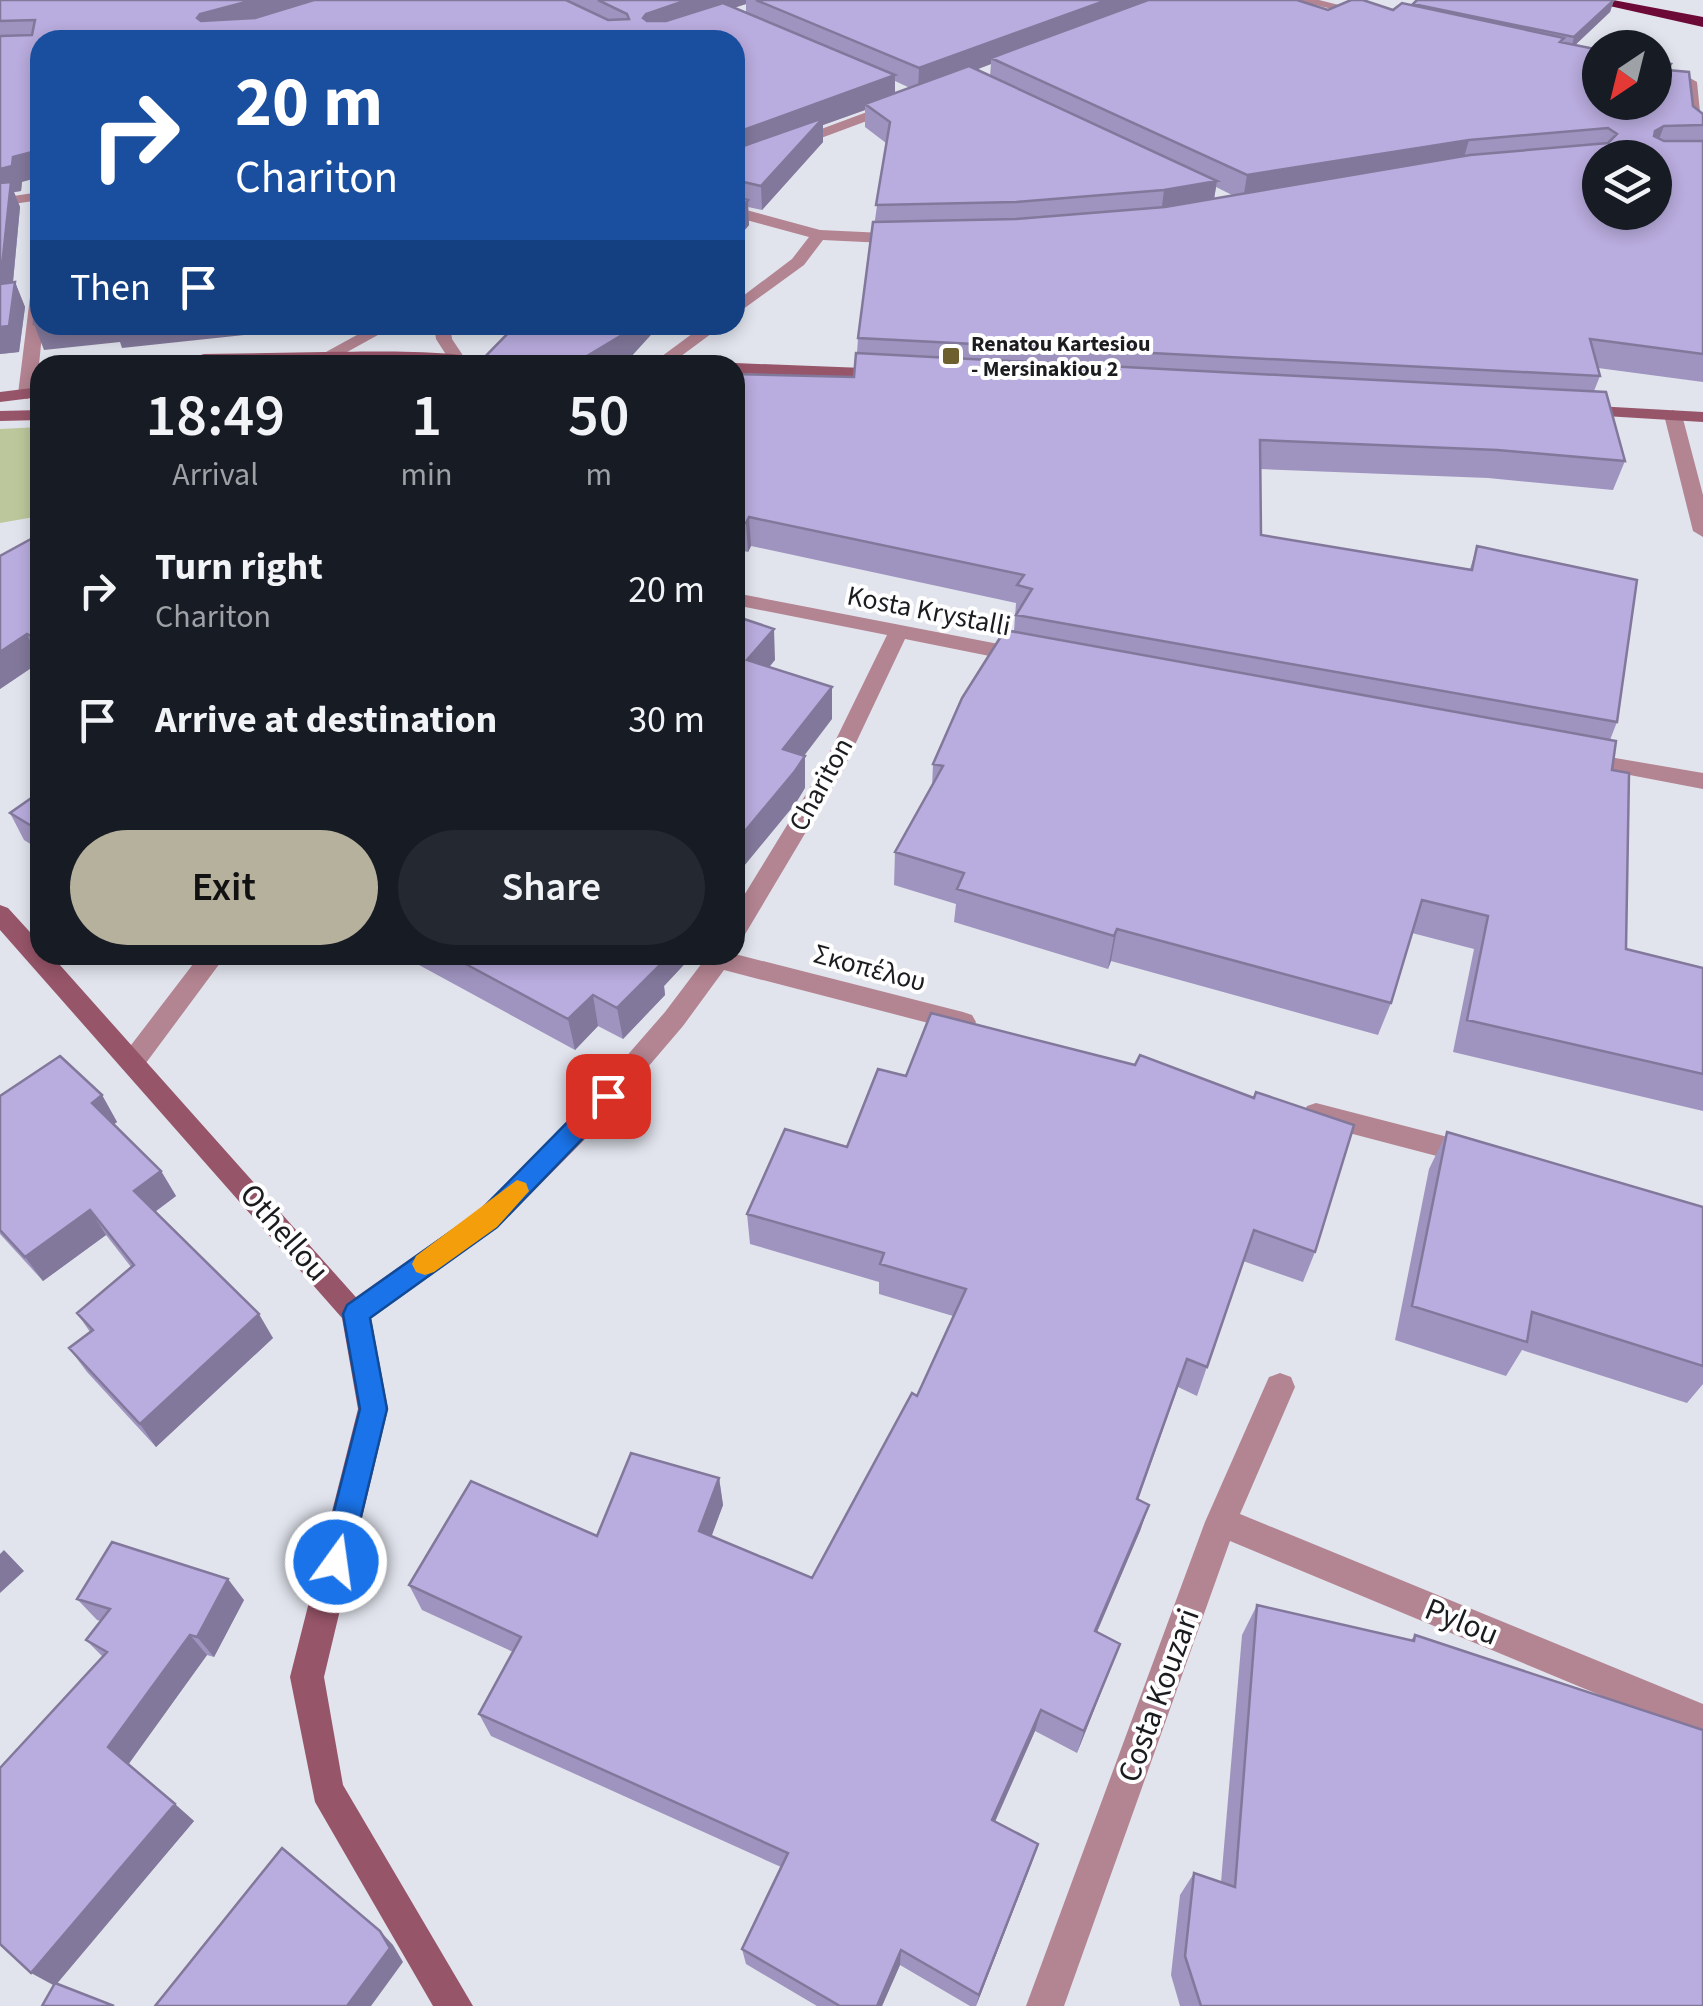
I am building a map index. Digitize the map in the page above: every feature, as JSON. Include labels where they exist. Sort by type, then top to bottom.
[{"type":"highway","points":[[1590,0],[1703,22]]},
{"type":"street","points":[[1301,0],[1376,16]]},
{"type":"street","points":[[1673,78],[1697,83],[1695,130],[1703,138]]},
{"type":"street","points":[[745,162],[914,98]]},
{"type":"street","points":[[0,202],[30,198]]},
{"type":"street","points":[[745,215],[818,235],[924,238]]},
{"type":"street","points":[[745,302],[798,262],[818,235]]},
{"type":"street","points":[[19,300],[30,294]]},
{"type":"street","points":[[329,355],[368,335]]},
{"type":"street","points":[[672,355],[700,335]]},
{"type":"street","points":[[745,368],[906,374]]},
{"type":"street","points":[[0,397],[30,392]]},
{"type":"street","points":[[1556,408],[1703,417]]},
{"type":"street","points":[[1672,415],[1703,531]]},
{"type":"street","points":[[0,416],[30,416]]},
{"type":"street","name":"Kosta Krystalli","points":[[745,601],[1055,662]]},
{"type":"street","name":"Chariton","points":[[745,913],[832,768],[898,633]]},
{"type":"street","points":[[1566,756],[1703,781]]},
{"type":"street","name":"Othellou","points":[[0,914],[30,947]]},
{"type":"street","name":"Σκοπέλου","points":[[745,964],[987,1029]]},
{"type":"street","name":"Othellou","points":[[47,965],[356,1314]]},
{"type":"street","points":[[134,1060],[206,965]]},
{"type":"street","points":[[454,2006],[327,1790],[307,1677],[373,1409],[356,1314],[488,1219],[586,1121],[674,1020],[714,965]]},
{"type":"street","points":[[1294,1108],[1500,1162]]},
{"type":"street","name":"Costa Kouzari","points":[[1045,2006],[1221,1522],[1280,1388]]},
{"type":"street","name":"Pylou","points":[[1221,1522],[1703,1721]]},
{"type":"green space","points":[[30,428],[30,518],[0,523],[0,429]]},
{"type":"building","points":[[0,0],[253,0],[200,14],[197,18],[201,21],[255,18],[314,0],[566,0],[608,20],[629,19],[627,14],[598,0],[687,0],[643,18],[666,21],[723,3],[895,75],[745,129],[745,30],[33,30],[35,20],[0,21]]},
{"type":"building","points":[[756,0],[1107,0],[919,68]]},
{"type":"building","points":[[1148,0],[1297,0],[1328,10],[1351,0],[1393,10],[1402,3],[1564,38],[1560,42],[1582,46],[1582,120],[1672,120],[1672,70],[1689,72],[1693,106],[1703,114],[1703,125],[1664,126],[1655,131],[1654,136],[1662,140],[1611,140],[1617,134],[1608,128],[1469,140],[1247,175],[991,58]]},
{"type":"building","points":[[1417,0],[1614,0],[1574,37],[1413,4]]},
{"type":"building","points":[[30,35],[30,153],[13,157],[12,166],[0,169],[0,36]]},
{"type":"building","points":[[969,66],[1217,181],[1164,190],[1016,202],[876,205],[890,122],[865,104]]},
{"type":"building","points":[[823,118],[761,186],[745,182],[745,145]]},
{"type":"building","points":[[1672,141],[1703,141],[1703,354],[1590,339],[1600,376],[858,338],[873,222],[1016,219],[1165,207],[1470,155],[1582,145],[1582,230],[1672,230]]},
{"type":"building","points":[[11,182],[2,266],[0,267],[0,183]]},
{"type":"building","points":[[15,282],[9,326],[0,327],[0,284]]},
{"type":"building","points":[[506,335],[622,335],[589,355],[487,355]]},
{"type":"building","points":[[856,353],[1606,392],[1625,461],[1497,450],[1260,440],[1261,535],[1472,570],[1477,546],[1637,580],[1617,722],[1016,615],[1032,589],[1017,585],[1024,575],[749,517],[745,523],[745,374],[854,377]]},
{"type":"building","points":[[30,540],[30,636],[0,652],[0,556]]},
{"type":"building","points":[[745,619],[774,629],[747,660],[832,687],[783,749],[805,756],[745,831]]},
{"type":"building","points":[[1005,630],[1616,741],[1612,770],[1629,773],[1626,949],[1703,968],[1703,1074],[1467,1020],[1488,916],[1422,900],[1391,1003],[1117,929],[1114,936],[957,889],[964,873],[895,852],[943,766],[933,764],[962,698]]},
{"type":"building","points":[[30,799],[30,825],[10,813]]},
{"type":"building","points":[[468,965],[660,965],[617,1008],[593,995],[568,1019]]},
{"type":"building","points":[[931,1013],[1135,1065],[1140,1055],[1254,1098],[1256,1092],[1354,1125],[1315,1252],[1254,1230],[1207,1367],[1187,1359],[1137,1499],[1149,1505],[1095,1631],[1120,1644],[1084,1731],[1041,1710],[992,1820],[1038,1844],[979,1995],[901,1950],[877,2006],[840,2006],[742,1949],[788,1853],[479,1714],[521,1637],[409,1585],[471,1481],[597,1536],[631,1453],[719,1478],[699,1531],[812,1578],[912,1393],[917,1396],[966,1289],[880,1264],[884,1253],[747,1214],[785,1129],[847,1147],[878,1069],[906,1076]]},
{"type":"building","points":[[60,1056],[102,1095],[92,1103],[161,1171],[134,1191],[259,1314],[140,1424],[69,1348],[93,1330],[77,1313],[134,1265],[90,1210],[25,1257],[0,1230],[0,1096]]},
{"type":"building","points":[[1447,1132],[1703,1207],[1703,1366],[1532,1312],[1527,1342],[1412,1306]]},
{"type":"building","points":[[112,1542],[228,1579],[197,1637],[190,1635],[108,1747],[175,1804],[31,1973],[0,1944],[0,1768],[107,1652],[86,1640],[110,1609],[77,1599]]},
{"type":"building","points":[[1257,1605],[1414,1641],[1415,1635],[1703,1730],[1703,2006],[1201,2006],[1185,1956],[1194,1873],[1235,1887]]},
{"type":"building","points":[[282,1848],[380,1931],[390,1948],[347,2006],[155,2006]]},
{"type":"building","points":[[55,1983],[114,2006],[42,2006]]},
{"type":"slow traffic","points":[[425,1264],[488,1219],[517,1191]]},
{"type":"place","name":"Renatou Kartesiou - Mersinakiou 2","points":[[951,356]]},
{"type":"route","points":[[336,1562],[373,1409],[356,1314],[488,1219],[608,1096]]}]
